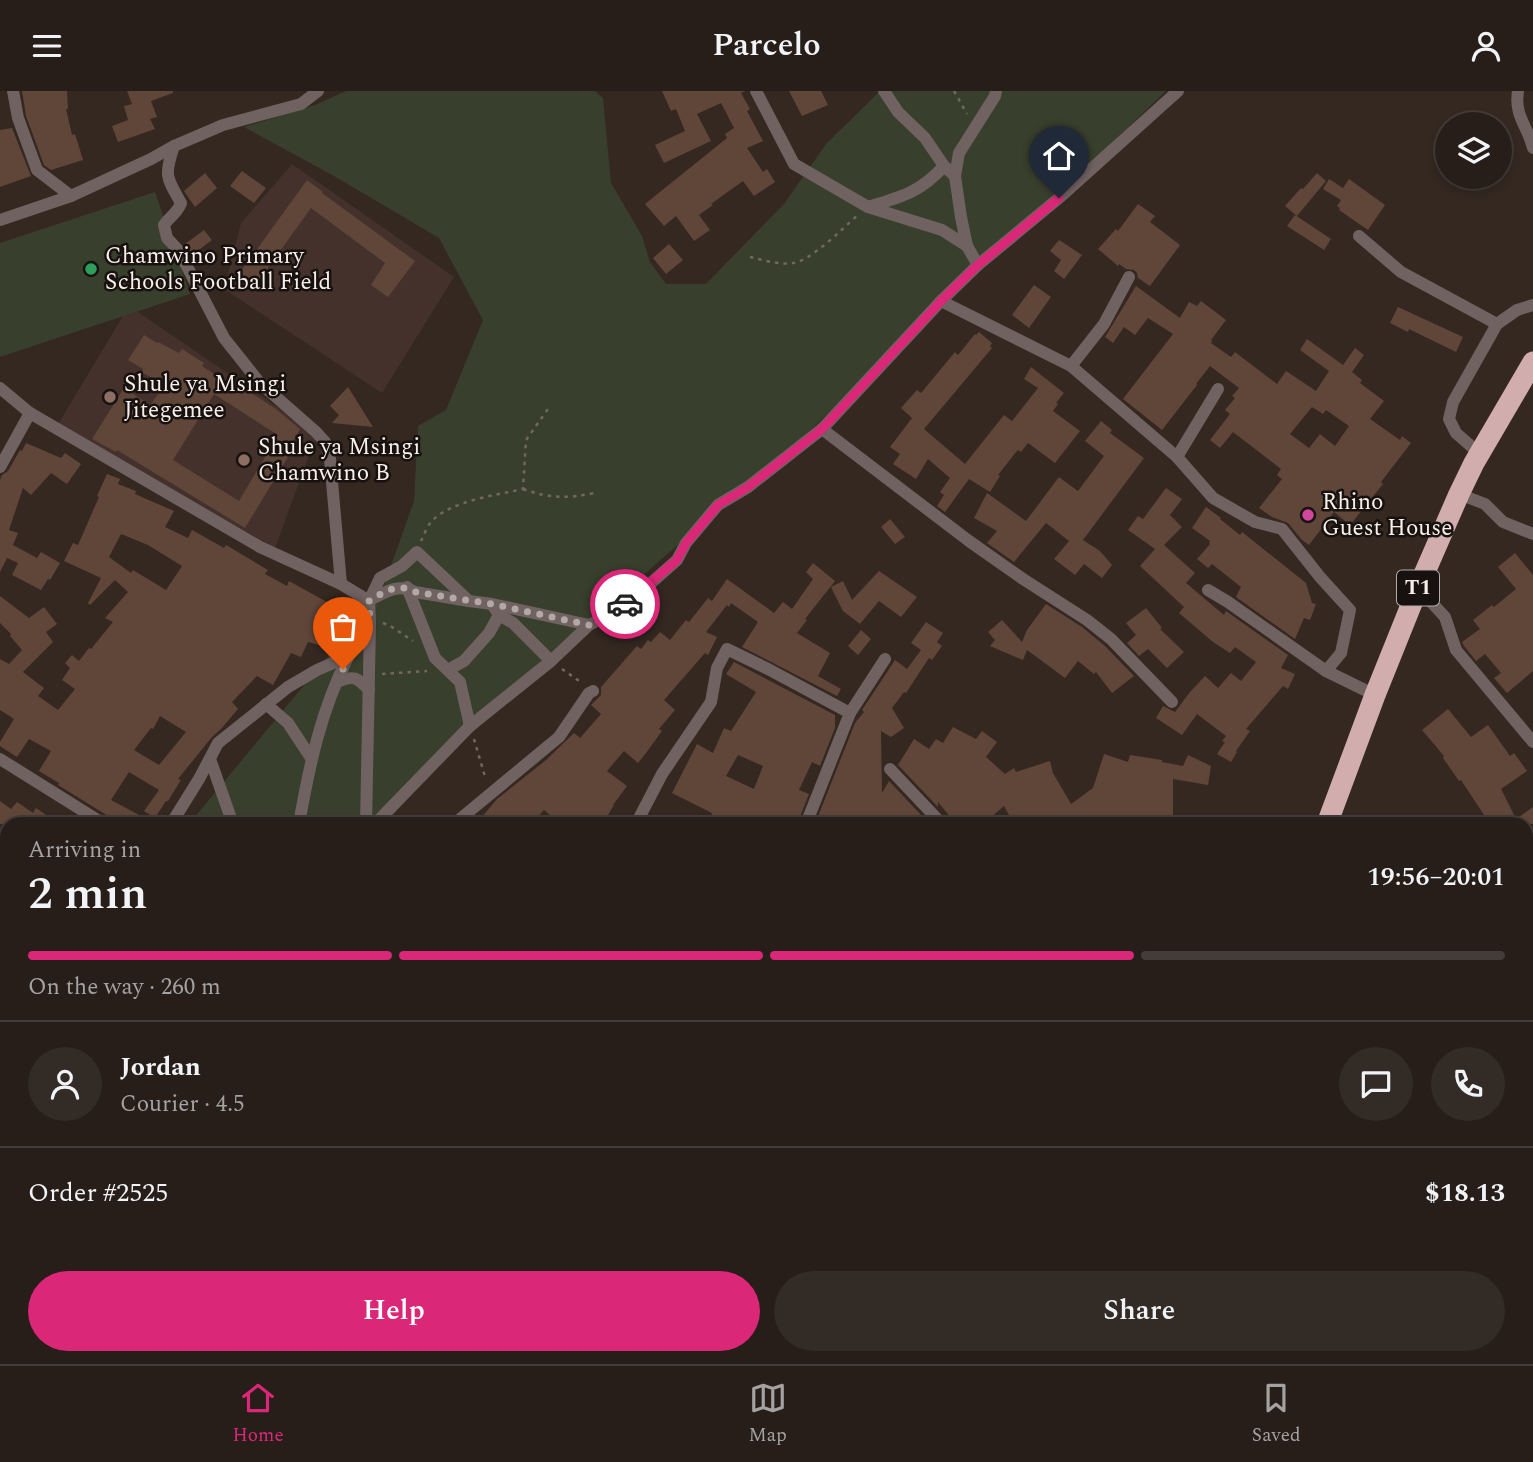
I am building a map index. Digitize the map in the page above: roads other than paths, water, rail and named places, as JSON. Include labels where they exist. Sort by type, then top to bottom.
[{"type":"highway","name":"T1","points":[[1330,817],[1375,695],[1459,494],[1479,454],[1533,362]]},
{"type":"street","points":[[13,91],[18,118],[37,170],[71,196]]},
{"type":"street","points":[[0,220],[71,196],[223,125],[301,104],[318,91]]},
{"type":"street","points":[[756,91],[794,164],[867,207],[942,230],[967,246]]},
{"type":"street","points":[[884,91],[898,112],[925,138],[944,166],[955,176]]},
{"type":"street","points":[[978,265],[967,246],[955,176],[959,153],[996,91]]},
{"type":"street","points":[[382,817],[470,726],[551,661],[589,625],[613,613],[677,560],[686,543],[718,505],[748,487],[822,429],[978,265],[1059,198],[1178,91]]},
{"type":"street","points":[[1518,91],[1516,101],[1519,115],[1533,148]]},
{"type":"street","points":[[174,146],[167,166],[167,178],[181,203],[178,212],[164,225],[167,237],[179,251],[223,338],[259,383],[325,442],[330,459],[341,584]]},
{"type":"street","points":[[867,207],[902,196],[927,183],[944,166]]},
{"type":"street","points":[[1359,236],[1401,272],[1497,324]]},
{"type":"street","points":[[1070,366],[1104,324],[1129,277]]},
{"type":"street","points":[[941,301],[1070,366],[1177,457],[1213,498],[1255,522],[1282,529],[1350,610],[1341,653],[1326,671]]},
{"type":"street","points":[[1479,454],[1456,433],[1449,419],[1453,402],[1497,324],[1517,310],[1533,305]]},
{"type":"street","points":[[0,388],[30,413],[260,547],[341,584],[369,601]]},
{"type":"street","points":[[1177,457],[1218,390]]},
{"type":"street","points":[[0,467],[30,413]]},
{"type":"street","points":[[822,429],[968,541],[1087,620],[1111,639],[1172,702]]},
{"type":"street","points":[[1459,494],[1485,504],[1503,522],[1533,534]]},
{"type":"street","points":[[366,817],[369,601],[380,578],[402,566],[417,552],[470,601]]},
{"type":"street","points":[[369,601],[390,589],[407,587],[415,592],[470,601],[495,609],[589,625]]},
{"type":"street","points":[[407,587],[435,658],[460,682],[470,726]]},
{"type":"street","points":[[1418,588],[1445,617],[1456,650],[1533,742]]},
{"type":"street","points":[[1208,590],[1326,671],[1375,695]]},
{"type":"street","points":[[495,609],[551,661]]},
{"type":"street","points":[[448,670],[464,661],[489,633],[495,609]]},
{"type":"street","points":[[300,817],[311,758],[327,705],[349,656],[370,620]]},
{"type":"street","points":[[640,817],[662,774],[711,702],[717,668],[727,649],[850,713]]},
{"type":"street","points":[[175,817],[218,743],[288,687],[349,656]]},
{"type":"street","points":[[809,817],[850,713],[885,659]]},
{"type":"street","points":[[337,682],[350,677],[359,679],[369,690]]},
{"type":"street","points":[[462,817],[559,737],[593,691]]},
{"type":"street","points":[[266,704],[288,723],[311,758]]},
{"type":"street","points":[[0,759],[93,817]]},
{"type":"street","points":[[210,759],[231,817]]},
{"type":"street","points":[[890,769],[935,817]]},
{"type":"place","name":"Chamwino Primary Schools Football Field","points":[[91,269]]},
{"type":"place","name":"Shule ya Msingi Jitegemee","points":[[110,397]]},
{"type":"place","name":"Shule ya Msingi Chamwino B","points":[[244,460]]},
{"type":"place","name":"Rhino Guest House","points":[[1308,515]]}]
